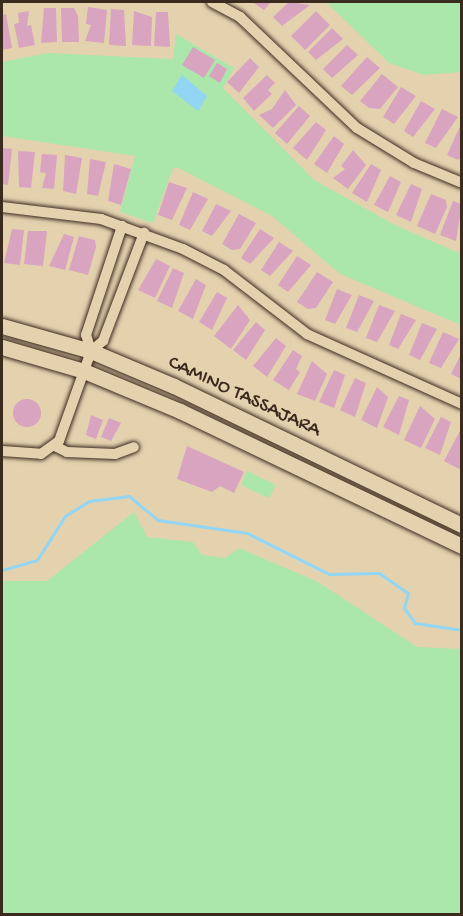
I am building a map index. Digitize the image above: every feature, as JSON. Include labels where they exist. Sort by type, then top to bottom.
[{"type":"main road","name":"CAMINO TASSAJARA","points":[[2,326],[91,351],[462,525]]},
{"type":"main road","name":"CAMINO TASSAJARA","points":[[2,348],[84,371],[180,411],[462,546]]},
{"type":"street","points":[[212,2],[240,17],[357,128],[414,163],[462,183]]},
{"type":"street","points":[[2,207],[122,226],[144,233],[224,270],[322,343],[462,404]]},
{"type":"street","points":[[91,351],[86,335],[122,226]]},
{"type":"street","points":[[2,451],[41,454],[55,446],[91,351],[104,341],[144,233]]},
{"type":"street","points":[[55,446],[67,452],[115,454],[134,447]]},
{"type":"green space","points":[[326,2],[461,2],[461,72],[424,75],[389,63]]},
{"type":"green space","points":[[176,34],[234,68],[223,88],[314,180],[393,224],[461,254],[461,325],[340,274],[272,216],[178,168],[173,168],[153,223],[120,212],[135,156],[2,136],[2,62],[48,53],[173,59]]},
{"type":"green space","points":[[247,471],[276,485],[269,498],[241,485]]},
{"type":"green space","points":[[134,512],[147,537],[193,542],[202,555],[225,558],[239,548],[318,582],[417,647],[461,649],[461,914],[2,914],[2,581],[47,581]]},
{"type":"water","points":[[182,75],[207,96],[198,111],[172,91]]},
{"type":"building","points":[[252,2],[271,2],[264,10]]},
{"type":"building","points":[[289,2],[310,5],[282,26],[273,17]]},
{"type":"building","points":[[88,7],[107,10],[104,43],[85,41],[91,25],[86,24]]},
{"type":"building","points":[[44,8],[56,8],[57,42],[41,43]]},
{"type":"building","points":[[61,8],[74,8],[78,16],[79,42],[62,42]]},
{"type":"building","points":[[111,9],[124,10],[126,46],[109,45]]},
{"type":"building","points":[[29,11],[27,26],[31,25],[35,45],[19,48],[14,24],[19,23],[18,13]]},
{"type":"building","points":[[134,11],[152,17],[151,46],[132,45]]},
{"type":"building","points":[[316,11],[330,25],[305,50],[291,36]]},
{"type":"building","points":[[156,12],[168,12],[170,47],[154,46]]},
{"type":"building","points":[[6,14],[12,48],[2,50],[2,15]]},
{"type":"building","points":[[332,28],[343,39],[316,60],[308,52]]},
{"type":"building","points":[[347,45],[358,55],[332,78],[323,69]]},
{"type":"building","points":[[193,47],[215,60],[204,78],[182,65]]},
{"type":"building","points":[[367,57],[380,68],[352,95],[341,86]]},
{"type":"building","points":[[250,58],[259,67],[239,93],[227,82]]},
{"type":"building","points":[[217,63],[227,69],[220,83],[209,76]]},
{"type":"building","points":[[382,74],[398,87],[380,109],[369,108],[360,101]]},
{"type":"building","points":[[267,75],[275,83],[268,90],[272,94],[254,111],[243,98]]},
{"type":"building","points":[[401,87],[416,96],[394,124],[383,117]]},
{"type":"building","points":[[285,90],[296,105],[273,128],[259,115],[272,109]]},
{"type":"building","points":[[421,101],[435,109],[413,137],[404,131]]},
{"type":"building","points":[[299,106],[310,116],[287,144],[275,133]]},
{"type":"building","points":[[442,109],[458,117],[436,148],[425,143]]},
{"type":"building","points":[[316,122],[326,130],[307,160],[293,148]]},
{"type":"building","points":[[462,122],[462,157],[458,160],[447,155]]},
{"type":"building","points":[[334,136],[344,144],[327,173],[314,164]]},
{"type":"building","points":[[2,148],[12,149],[8,185],[2,184]]},
{"type":"building","points":[[353,150],[366,165],[348,189],[333,178],[345,169],[341,166]]},
{"type":"building","points":[[18,151],[35,152],[31,188],[19,187]]},
{"type":"building","points":[[42,154],[57,155],[54,189],[42,188],[46,173],[40,172]]},
{"type":"building","points":[[65,155],[82,158],[76,194],[63,191]]},
{"type":"building","points":[[90,159],[106,162],[98,196],[87,194]]},
{"type":"building","points":[[114,164],[131,169],[121,205],[108,201]]},
{"type":"building","points":[[371,164],[381,170],[367,202],[352,193]]},
{"type":"building","points":[[390,176],[401,182],[388,212],[374,205]]},
{"type":"building","points":[[169,182],[187,188],[172,220],[158,215]]},
{"type":"building","points":[[411,184],[422,189],[411,222],[396,215]]},
{"type":"building","points":[[193,192],[208,199],[190,230],[179,225]]},
{"type":"building","points":[[431,194],[446,200],[447,207],[435,234],[417,226]]},
{"type":"building","points":[[453,201],[462,204],[456,241],[440,235]]},
{"type":"building","points":[[216,204],[231,211],[212,236],[202,231]]},
{"type":"building","points":[[239,214],[256,223],[240,249],[232,250],[222,244]]},
{"type":"building","points":[[12,229],[24,230],[20,265],[4,263]]},
{"type":"building","points":[[260,229],[274,238],[250,264],[241,258]]},
{"type":"building","points":[[28,231],[47,231],[43,266],[24,264]]},
{"type":"building","points":[[64,234],[74,237],[65,270],[49,266]]},
{"type":"building","points":[[79,236],[95,240],[96,247],[88,275],[69,270]]},
{"type":"building","points":[[279,242],[293,251],[270,276],[261,270]]},
{"type":"building","points":[[297,256],[311,265],[288,292],[278,285]]},
{"type":"building","points":[[156,259],[170,266],[155,298],[138,290]]},
{"type":"building","points":[[173,268],[184,273],[172,308],[157,301]]},
{"type":"building","points":[[317,272],[333,282],[316,308],[308,309],[297,302]]},
{"type":"building","points":[[196,279],[206,285],[193,319],[178,311]]},
{"type":"building","points":[[337,289],[352,295],[335,324],[325,320]]},
{"type":"building","points":[[217,292],[227,298],[212,330],[199,322]]},
{"type":"building","points":[[359,295],[374,301],[357,332],[346,328]]},
{"type":"building","points":[[238,305],[250,320],[231,349],[214,336]]},
{"type":"building","points":[[379,305],[395,311],[377,342],[366,338]]},
{"type":"building","points":[[401,314],[416,320],[398,349],[389,345]]},
{"type":"building","points":[[256,322],[265,330],[246,360],[233,350]]},
{"type":"building","points":[[422,323],[437,329],[420,360],[409,355]]},
{"type":"building","points":[[443,332],[459,339],[441,368],[429,363]]},
{"type":"building","points":[[276,338],[286,346],[267,377],[253,366]]},
{"type":"building","points":[[293,350],[302,356],[296,369],[300,372],[289,390],[273,380]]},
{"type":"building","points":[[462,352],[462,378],[461,379],[451,374]]},
{"type":"building","points":[[312,361],[327,374],[315,401],[297,394]]},
{"type":"building","points":[[334,370],[345,375],[334,408],[319,402]]},
{"type":"building","points":[[355,378],[366,383],[355,417],[340,410]]},
{"type":"building","points":[[377,387],[388,397],[377,428],[361,420]]},
{"type":"building","points":[[399,396],[409,400],[399,435],[383,427]]},
{"type":"building","points":[[27,399],[37,403],[41,413],[37,423],[27,427],[17,423],[13,413],[17,403]]},
{"type":"building","points":[[420,406],[435,419],[421,448],[404,440]]},
{"type":"building","points":[[91,415],[103,420],[96,439],[86,435]]},
{"type":"building","points":[[441,417],[451,422],[440,455],[425,448]]},
{"type":"building","points":[[109,418],[121,423],[111,441],[101,437]]},
{"type":"building","points":[[462,427],[462,463],[459,469],[444,461]]},
{"type":"building","points":[[187,446],[244,472],[234,493],[220,486],[212,492],[177,479]]},
{"type":"waterway","points":[[2,570],[37,560],[65,516],[89,501],[129,496],[158,520],[247,533],[329,574],[379,573],[408,593],[404,608],[415,623],[462,630]]}]
